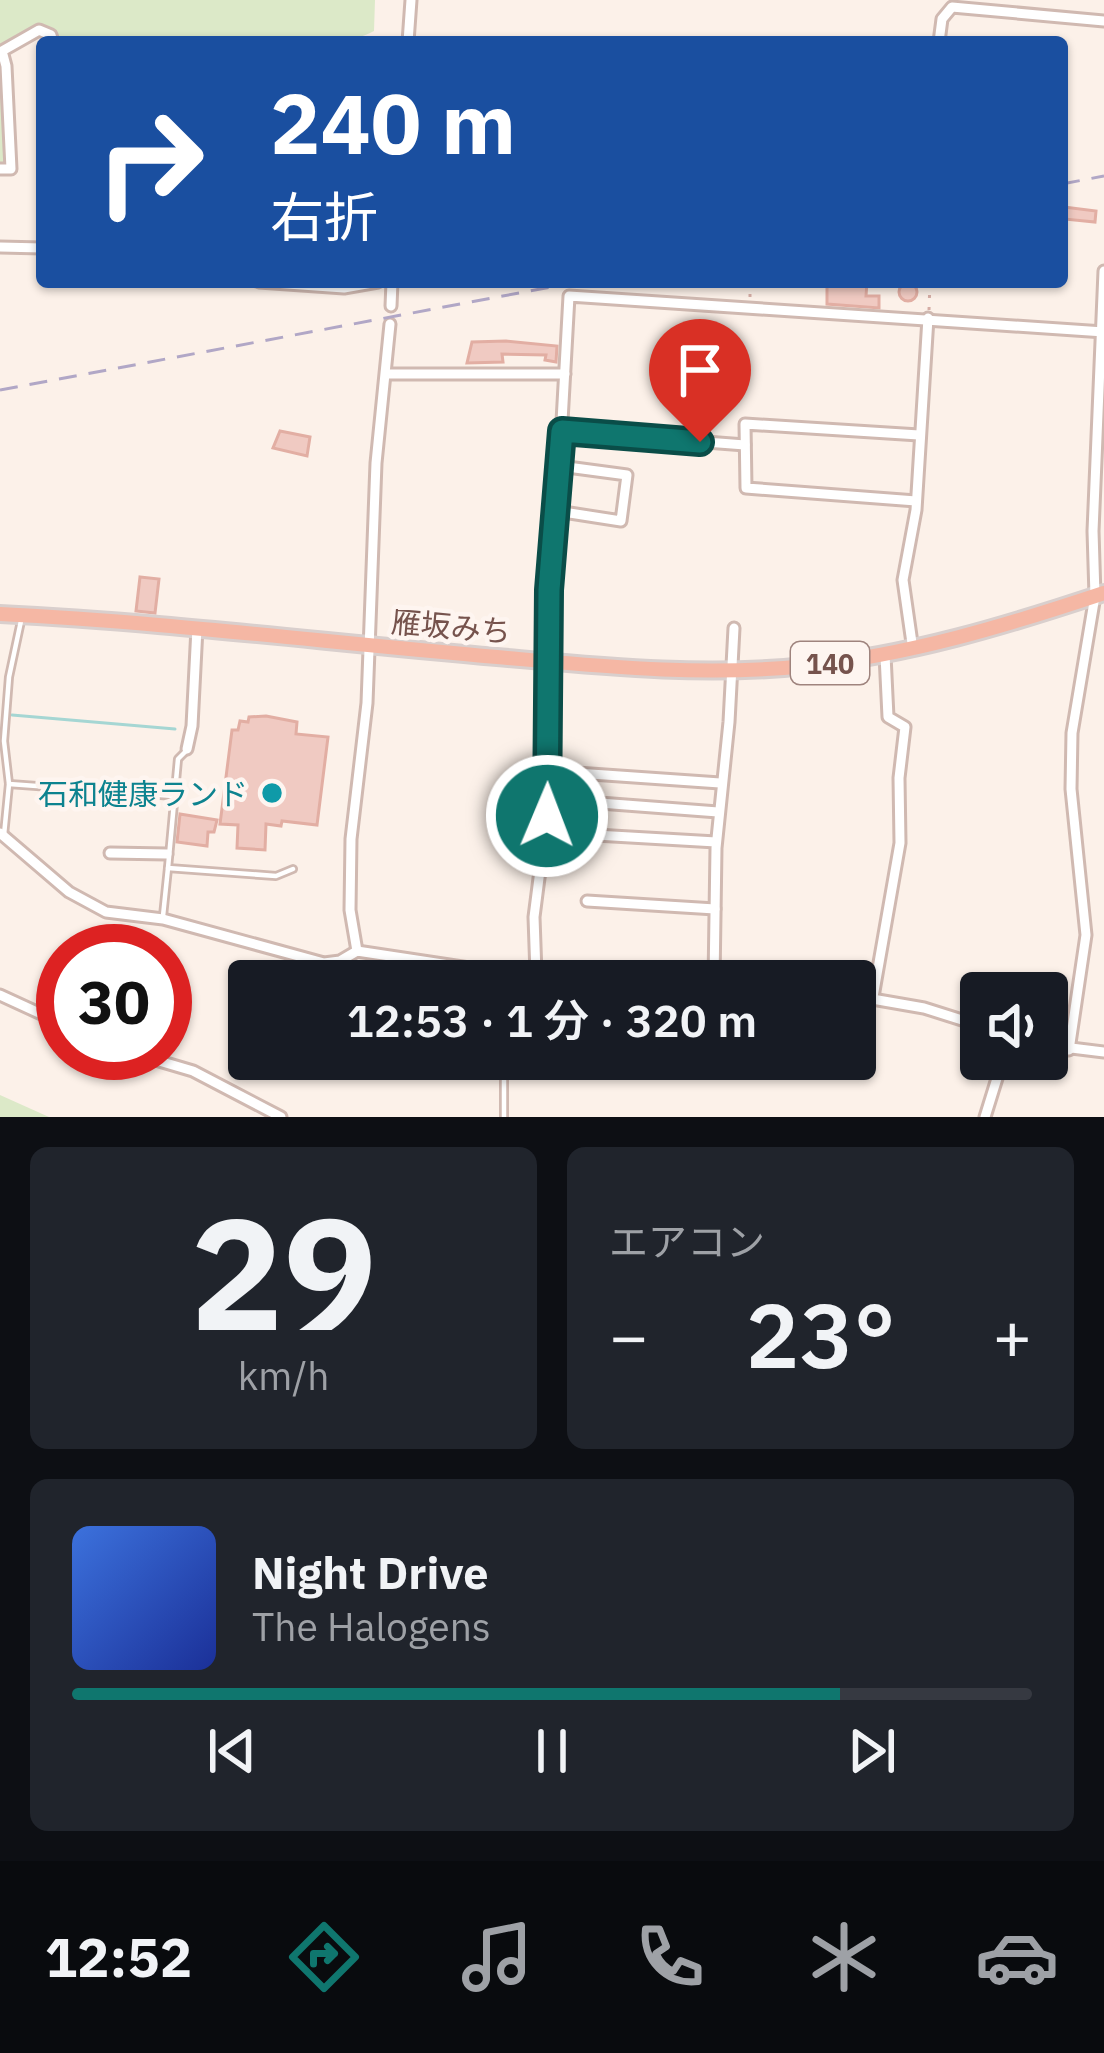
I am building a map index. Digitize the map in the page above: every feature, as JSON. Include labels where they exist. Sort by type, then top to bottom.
[{"type":"highway","name":"雁坂みち","points":[[0,614],[547,662],[734,670],[886,656],[1100,595]]},
{"type":"street","points":[[407,36],[410,0]]},
{"type":"street","points":[[1065,16],[1067,0]]},
{"type":"street","points":[[940,36],[942,19],[952,7],[1104,21]]},
{"type":"street","points":[[0,169],[11,169],[2,51],[39,30],[51,36]]},
{"type":"street","points":[[0,247],[36,248]]},
{"type":"street","points":[[1104,271],[1093,514],[1100,595],[1072,734],[1070,788],[1086,935],[1069,1050],[1104,1052]]},
{"type":"street","points":[[392,288],[392,306]]},
{"type":"street","points":[[560,466],[627,475],[620,521],[557,511],[568,296],[1102,331]]},
{"type":"street","points":[[913,650],[903,580],[916,501],[928,318]]},
{"type":"street","points":[[357,952],[350,910],[351,839],[370,646],[376,463],[390,324]]},
{"type":"street","points":[[386,374],[565,374]]},
{"type":"street","points":[[916,501],[746,488],[745,424],[919,435]]},
{"type":"street","points":[[562,431],[745,446]]},
{"type":"street","points":[[187,749],[197,628]]},
{"type":"street","points":[[715,960],[716,842],[734,628]]},
{"type":"street","points":[[876,980],[900,843],[899,778],[905,728],[888,717],[886,656]]},
{"type":"street","points":[[536,960],[534,917],[547,799],[547,662]]},
{"type":"street","points":[[548,771],[721,783]]},
{"type":"street","points":[[547,799],[718,812]]},
{"type":"street","points":[[544,832],[716,842]]},
{"type":"street","points":[[2,834],[85,902],[106,912],[163,919],[323,963],[357,952],[403,960]]},
{"type":"street","points":[[110,854],[166,854]]},
{"type":"street","points":[[587,901],[716,909]]},
{"type":"street","points":[[0,995],[36,1012]]},
{"type":"street","points":[[876,998],[960,1020]]},
{"type":"street","points":[[192,1071],[281,1117]]},
{"type":"street","points":[[985,1117],[996,1080]]},
{"type":"lane","points":[[547,662],[557,511]]},
{"type":"lane","points":[[2,834],[9,784],[5,723],[9,677],[22,615]]},
{"type":"lane","points":[[163,919],[178,759],[187,749]]},
{"type":"lane","points":[[9,784],[174,796]]},
{"type":"lane","points":[[168,868],[276,876],[293,869]]},
{"type":"lane","points":[[503,1080],[504,1117]]},
{"type":"path","points":[[750,288],[750,305]]},
{"type":"path","points":[[928,318],[930,288]]},
{"type":"green space","points":[[0,0],[375,0],[374,31],[363,36],[46,36],[39,30],[2,51],[11,169],[0,169]]},
{"type":"green space","points":[[0,1095],[49,1117],[0,1117]]},
{"type":"building","points":[[1068,208],[1096,211],[1095,222],[1068,219]]},
{"type":"building","points":[[827,288],[867,288],[866,296],[879,296],[879,308],[827,304]]},
{"type":"building","points":[[900,288],[916,288],[915,299],[901,299]]},
{"type":"building","points":[[472,342],[557,346],[556,362],[545,360],[546,355],[502,354],[503,362],[467,363]]},
{"type":"building","points":[[280,431],[310,437],[307,456],[273,448]]},
{"type":"building","points":[[140,577],[159,579],[155,613],[136,611]]},
{"type":"building","name":"石和健康ランド","points":[[249,717],[297,722],[296,734],[328,737],[317,825],[266,824],[265,850],[237,848],[238,825],[220,824],[232,730],[238,730],[240,721],[248,722]]},
{"type":"building","points":[[180,814],[217,820],[214,832],[208,832],[207,846],[177,842]]},
{"type":"waterway","points":[[12,715],[175,729]]},
{"type":"railway","points":[[1068,183],[1104,176]]},
{"type":"railway","points":[[0,390],[546,288]]},
{"type":"place","name":"石和健康ランド","points":[[272,793]]},
{"type":"route","points":[[547,816],[549,590],[562,431],[700,442]]}]
